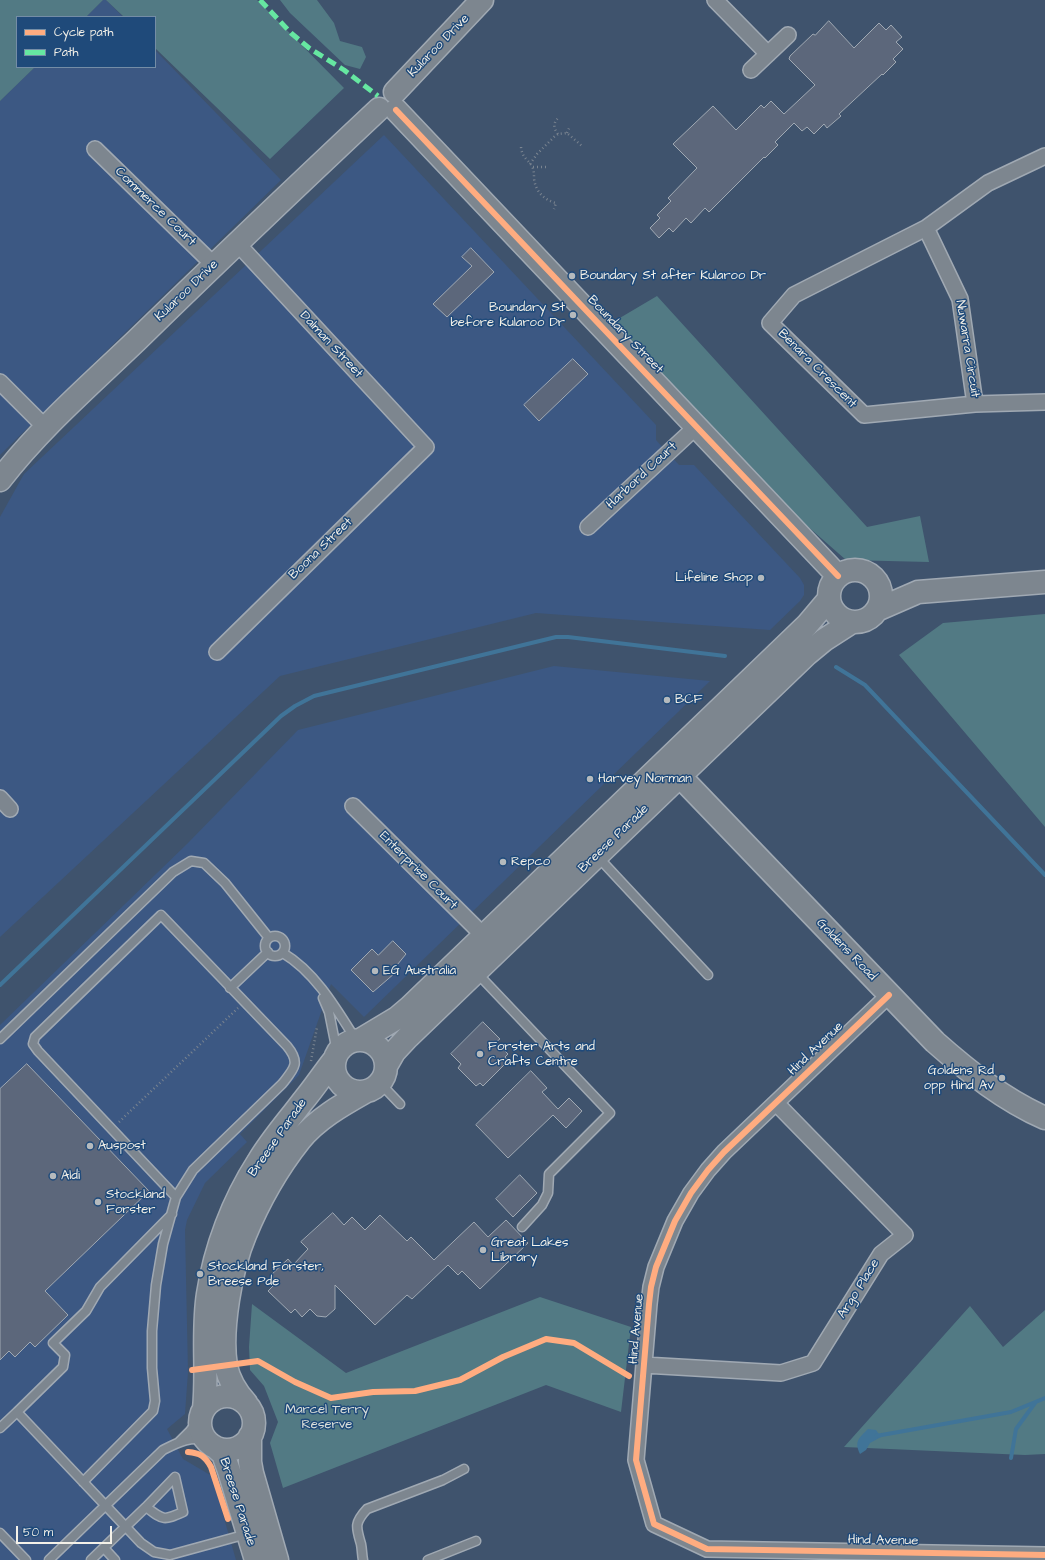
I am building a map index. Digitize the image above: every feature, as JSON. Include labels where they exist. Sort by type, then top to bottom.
[{"type":"main road","name":"Kularoo Drive","points":[[0,480],[15,460],[45,427],[237,243],[390,103],[482,0]]},
{"type":"main road","name":"Boundary Street","points":[[390,103],[838,576]]},
{"type":"main road","points":[[918,592],[876,579],[862,570],[853,570],[838,576],[831,586],[829,599],[831,608],[836,615],[844,620],[852,622],[864,621],[870,618],[879,609],[918,592],[1045,582]]},
{"type":"main road","points":[[876,579],[882,593],[879,609]]},
{"type":"main road","name":"Breese Parade","points":[[246,1403],[235,1391],[226,1366],[225,1334],[228,1301],[234,1271],[244,1236],[258,1205],[276,1174],[300,1139],[323,1118],[377,1080],[398,1047],[475,971],[596,856],[672,768],[807,625],[829,599]]},
{"type":"main road","name":"Breese Parade","points":[[359,1040],[397,1018],[410,1007],[483,935],[672,768],[824,640],[852,622]]},
{"type":"main road","name":"Goldens Road","points":[[672,768],[935,1042],[963,1067],[992,1088],[1045,1118]]},
{"type":"main road","points":[[359,1040],[376,1045],[382,1051],[385,1058],[377,1080],[356,1092],[348,1090],[341,1085],[336,1078],[333,1069],[335,1056],[342,1046],[348,1042],[359,1040]]},
{"type":"main road","name":"Breese Parade","points":[[202,1413],[206,1388],[204,1328],[208,1294],[225,1230],[240,1194],[258,1162],[335,1056]]},
{"type":"main road","points":[[223,1396],[239,1399],[246,1403],[251,1410],[254,1419],[250,1436],[242,1444],[231,1449],[223,1449],[211,1444],[203,1434],[200,1425],[202,1413],[209,1403],[216,1398],[223,1396]]},
{"type":"main road","name":"Breese Parade","points":[[250,1436],[250,1462],[252,1473],[278,1560]]},
{"type":"main road","name":"Breese Parade","points":[[211,1444],[223,1454],[256,1560]]},
{"type":"street","points":[[715,0],[768,54]]},
{"type":"street","points":[[751,70],[788,35]]},
{"type":"street","name":"Commerce Court","points":[[95,149],[214,265]]},
{"type":"street","points":[[926,228],[988,183],[1045,156]]},
{"type":"street","name":"Benara Crescent","points":[[926,228],[794,295],[770,323],[864,415],[975,404]]},
{"type":"street","name":"Nuwarra Circuit","points":[[926,228],[960,299],[975,404],[1045,402]]},
{"type":"street","name":"Dalman Street","points":[[237,243],[426,447]]},
{"type":"street","points":[[0,382],[45,427]]},
{"type":"street","name":"Harbord Court","points":[[588,527],[697,426]]},
{"type":"street","name":"Boona Street","points":[[217,652],[426,447]]},
{"type":"street","name":"Enterprise Court","points":[[353,806],[483,935]]},
{"type":"street","name":"Hind Avenue","points":[[889,995],[724,1152],[691,1193],[675,1222],[656,1267],[649,1304],[636,1460],[654,1524],[707,1549],[1045,1555]]},
{"type":"street","name":"Argo Place","points":[[644,1366],[780,1373],[813,1363],[881,1254],[905,1236],[776,1103]]},
{"type":"lane","points":[[596,856],[708,974]]},
{"type":"lane","points":[[0,1039],[173,872],[191,861],[204,863],[225,883],[270,938]]},
{"type":"lane","points":[[82,1482],[153,1411],[155,1401],[152,1368],[152,1331],[156,1285],[163,1244],[176,1196],[193,1170],[282,1084],[294,1070],[294,1055],[162,915],[35,1037],[33,1044],[176,1196]]},
{"type":"lane","points":[[279,937],[284,941],[285,947],[282,953],[273,956],[268,952],[266,943],[270,938],[279,937]]},
{"type":"lane","points":[[230,988],[268,952]]},
{"type":"lane","points":[[282,953],[296,961],[317,984],[359,1040]]},
{"type":"lane","points":[[475,971],[610,1113],[549,1174],[548,1193],[542,1205],[522,1228]]},
{"type":"lane","points":[[317,984],[329,1012],[335,1056]]},
{"type":"lane","points":[[377,1080],[400,1104]]},
{"type":"lane","points":[[0,1428],[63,1366],[65,1355],[53,1343],[86,1311],[100,1287],[172,1214]]},
{"type":"lane","points":[[17,1412],[141,1543],[154,1552],[167,1558],[180,1556],[248,1534]]},
{"type":"lane","points":[[49,1560],[163,1450],[178,1442],[190,1431],[202,1413]]},
{"type":"lane","points":[[178,1442],[199,1438],[211,1444]]},
{"type":"lane","points":[[363,1560],[362,1546],[356,1530],[360,1517],[367,1509],[443,1480],[464,1469]]},
{"type":"lane","points":[[92,1560],[175,1477],[183,1512],[170,1518],[160,1518],[146,1507]]},
{"type":"lane","points":[[0,1533],[26,1560]]},
{"type":"lane","points":[[428,1560],[476,1541]]},
{"type":"lane","points":[[104,1548],[115,1560]]},
{"type":"path","points":[[558,134],[554,128],[554,124],[557,118],[560,117]]},
{"type":"path","points":[[567,133],[570,126]]},
{"type":"path","points":[[532,166],[541,149],[558,134],[567,133],[582,146]]},
{"type":"path","points":[[522,147],[522,154],[532,166],[534,180],[538,191],[545,198],[556,203],[554,209]]},
{"type":"path","points":[[532,166],[546,167]]},
{"type":"path","points":[[117,1124],[239,1008]]},
{"type":"shaded area","points":[[103,0],[106,0],[122,16],[87,16]]},
{"type":"shaded area","points":[[156,51],[281,180],[0,455],[0,101],[34,68],[156,68]]},
{"type":"shaded area","points":[[384,135],[656,425],[656,440],[679,465],[694,465],[800,578],[804,585],[804,595],[800,601],[770,630],[536,613],[280,676],[0,937],[0,517],[24,474]]},
{"type":"shaded area","name":"Stockland Forster","points":[[554,666],[710,681],[364,1017],[331,984],[299,1075],[240,1134],[247,1142],[205,1183],[187,1220],[185,1230],[188,1372],[185,1414],[167,1429],[183,1459],[212,1476],[236,1560],[0,1560],[0,1025],[188,843],[298,730]]},
{"type":"shaded area","points":[[868,1429],[876,1430],[881,1437],[870,1443],[866,1450],[860,1454],[857,1446],[858,1440]]},
{"type":"green space","points":[[0,0],[103,0],[87,16],[16,16],[16,68],[34,68],[0,101]]},
{"type":"green space","points":[[106,0],[257,0],[344,88],[270,159],[156,49],[156,16],[123,16]]},
{"type":"green space","points":[[280,0],[317,0],[334,23],[340,41],[362,47],[366,57],[360,69],[345,65],[290,13]]},
{"type":"green space","points":[[657,296],[867,527],[920,516],[929,562],[846,560],[805,524],[613,322]]},
{"type":"green space","points":[[1045,614],[1045,827],[899,655],[943,623]]},
{"type":"green space","name":"Marcel Terry Reserve","points":[[540,1297],[631,1327],[621,1412],[546,1385],[283,1488],[270,1443],[278,1422],[264,1386],[250,1370],[249,1347],[252,1304],[346,1373]]},
{"type":"green space","points":[[970,1306],[1003,1347],[1045,1310],[1045,1454],[1025,1455],[844,1447]]},
{"type":"building","points":[[829,21],[854,48],[879,23],[886,30],[891,25],[902,37],[896,42],[903,49],[893,59],[896,62],[839,114],[841,116],[827,128],[824,124],[814,134],[807,127],[802,131],[794,123],[775,142],[778,145],[709,212],[705,208],[691,223],[686,218],[673,232],[669,228],[659,238],[650,228],[660,218],[657,215],[671,201],[668,198],[697,168],[673,144],[713,106],[736,130],[761,105],[764,108],[771,101],[784,114],[815,85],[789,59],[790,56]]},
{"type":"building","points":[[471,248],[494,272],[447,317],[433,304],[472,266],[462,257]]},
{"type":"building","points":[[573,359],[588,374],[539,421],[524,405]]},
{"type":"building","points":[[393,941],[406,954],[393,970],[395,973],[373,992],[351,970],[372,949],[378,955]]},
{"type":"building","name":"Forster Arts and Crafts Centre","points":[[483,1022],[500,1039],[496,1042],[508,1054],[505,1057],[508,1061],[483,1086],[480,1083],[476,1086],[458,1068],[461,1064],[451,1054]]},
{"type":"building","points":[[27,1064],[149,1191],[45,1291],[68,1315],[35,1347],[30,1342],[15,1357],[9,1351],[0,1360],[0,1089]]},
{"type":"building","points":[[531,1071],[547,1088],[542,1092],[558,1109],[569,1098],[582,1111],[566,1128],[553,1115],[508,1158],[476,1125]]},
{"type":"building","points":[[520,1175],[537,1193],[513,1217],[496,1199]]},
{"type":"building","points":[[333,1213],[344,1225],[352,1217],[365,1230],[380,1215],[407,1241],[411,1237],[434,1260],[474,1222],[488,1237],[506,1220],[528,1243],[480,1289],[462,1271],[458,1275],[448,1265],[412,1299],[407,1295],[375,1325],[335,1285],[335,1309],[326,1317],[317,1316],[310,1309],[302,1317],[295,1309],[291,1313],[268,1291],[277,1282],[270,1276],[288,1259],[293,1265],[308,1249],[301,1242]]},
{"type":"waterway","points":[[0,985],[281,716],[295,706],[314,696],[556,637],[568,637],[725,656]]},
{"type":"waterway","points":[[836,667],[865,685],[1045,875]]},
{"type":"waterway","points":[[876,1436],[1011,1412],[1045,1398]]},
{"type":"waterway","points":[[1011,1458],[1016,1429],[1035,1403]]},
{"type":"marked path","points":[[260,0],[291,33],[309,48],[344,70],[378,96]]},
{"type":"cycle path","points":[[396,110],[838,576]]},
{"type":"cycle path","points":[[889,995],[724,1152],[691,1193],[675,1221],[656,1267],[651,1287],[636,1460],[654,1524],[707,1549],[1045,1555]]},
{"type":"cycle path","points":[[192,1370],[258,1361],[295,1382],[331,1398],[373,1392],[415,1391],[460,1380],[503,1357],[546,1339],[574,1343],[629,1376]]},
{"type":"cycle path","points":[[188,1452],[196,1453],[202,1456],[209,1463],[228,1519]]},
{"type":"place","name":"Boundary St after Kularoo Dr","points":[[572,276]]},
{"type":"place","name":"Boundary St before Kularoo Dr","points":[[573,315]]},
{"type":"place","name":"Lifeline Shop","points":[[761,578]]},
{"type":"place","name":"BCF","points":[[667,700]]},
{"type":"place","name":"Harvey Norman","points":[[590,779]]},
{"type":"place","name":"Repco","points":[[503,862]]},
{"type":"place","name":"EG Australia","points":[[375,971]]},
{"type":"place","name":"Forster Arts and Crafts Centre","points":[[480,1054]]},
{"type":"place","name":"Goldens Rd opp Hind Av","points":[[1002,1078]]},
{"type":"place","name":"Auspost","points":[[90,1146]]},
{"type":"place","name":"Aldi","points":[[53,1176]]},
{"type":"place","name":"Stockland Forster","points":[[98,1202]]},
{"type":"place","name":"Great Lakes Library","points":[[483,1250]]},
{"type":"place","name":"Stockland Forster, Breese Pde","points":[[200,1274]]}]
